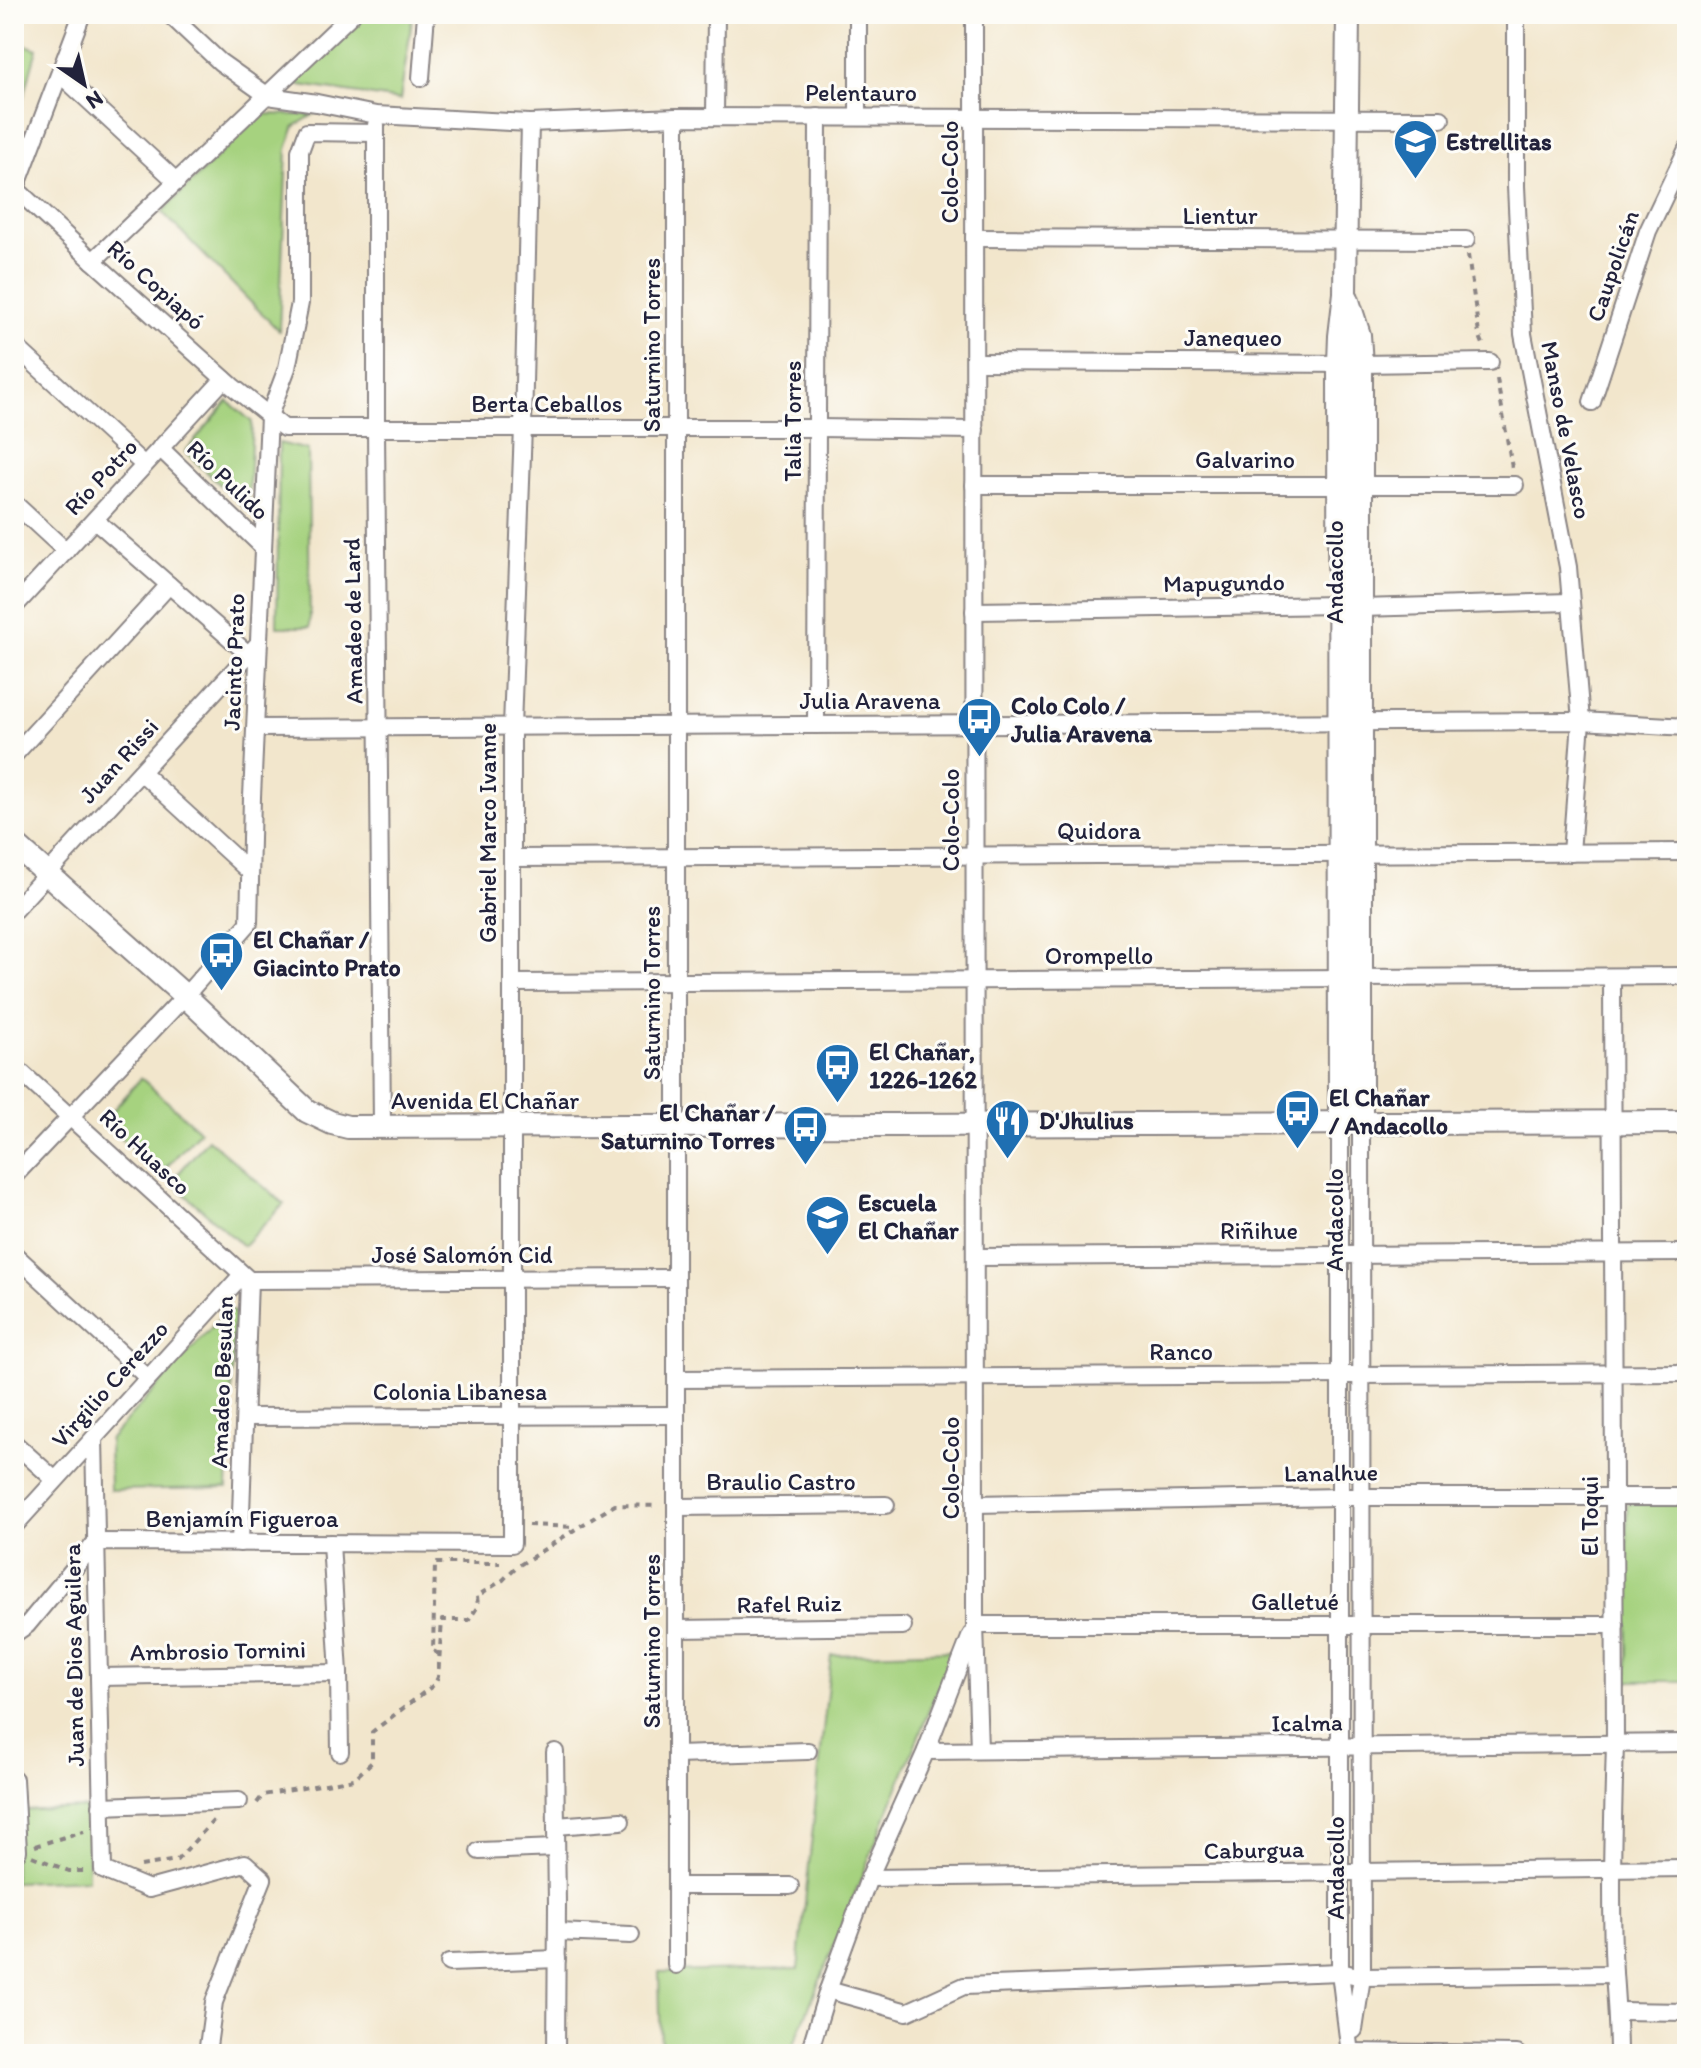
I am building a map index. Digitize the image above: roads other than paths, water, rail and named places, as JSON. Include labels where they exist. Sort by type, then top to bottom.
[{"type":"street","points":[[15,187],[82,14]]},
{"type":"street","points":[[169,14],[220,62],[268,96]]},
{"type":"street","points":[[93,261],[352,14]]},
{"type":"street","points":[[421,78],[426,14]]},
{"type":"street","points":[[715,117],[716,14]]},
{"type":"street","points":[[858,14],[858,117]]},
{"type":"street","name":"Colo-Colo","points":[[974,14],[975,1625],[979,1750]]},
{"type":"street","name":"Andacollo","points":[[1348,14],[1345,293],[1340,336],[1350,363],[1350,1123],[1340,1255],[1340,1972],[1350,2053]]},
{"type":"street","name":"Manso de Velasco","points":[[1516,14],[1516,186],[1523,334],[1568,567],[1581,721],[1571,853]]},
{"type":"street","points":[[60,74],[177,182]]},
{"type":"street","name":"Pelentauro","points":[[268,96],[376,115],[530,123],[676,117],[1441,119]]},
{"type":"street","name":"Amadeo de Lard","points":[[376,115],[382,1127]]},
{"type":"street","name":"Saturnino Torres","points":[[676,117],[676,1965]]},
{"type":"street","name":"Talia Torres","points":[[816,725],[818,117]]},
{"type":"street","name":"Gabriel Marco Ivanne","points":[[518,1540],[512,1416],[512,727],[530,123]]},
{"type":"street","name":"Jacinto Prato","points":[[14,1176],[185,996],[249,923],[256,728],[253,649],[263,547],[269,416],[287,368],[300,303],[300,151],[307,132],[376,133]]},
{"type":"street","name":"Caupolicán","points":[[1592,402],[1648,231],[1687,149]]},
{"type":"street","name":"Río Copiapó","points":[[15,187],[93,261],[269,416]]},
{"type":"street","name":"Lientur","points":[[974,238],[1466,240]]},
{"type":"street","points":[[14,345],[144,465]]},
{"type":"street","name":"Janequeo","points":[[975,362],[1490,362]]},
{"type":"street","name":"Río Potro","points":[[14,607],[224,379]]},
{"type":"street","name":"Berta Ceballos","points":[[269,416],[284,428],[975,430]]},
{"type":"street","name":"Río Pulido","points":[[160,448],[263,547]]},
{"type":"street","name":"Galvarino","points":[[974,485],[1515,485]]},
{"type":"street","points":[[14,503],[66,551]]},
{"type":"street","points":[[95,520],[169,585],[253,649]]},
{"type":"street","points":[[14,755],[169,585]]},
{"type":"street","name":"Mapugundo","points":[[974,611],[1570,602]]},
{"type":"street","name":"Juan Rissi","points":[[14,910],[253,649]]},
{"type":"street","name":"Julia Aravena","points":[[256,728],[1581,721],[1687,727]]},
{"type":"street","points":[[141,772],[250,872]]},
{"type":"street","name":"Avenida El Chañar","points":[[14,844],[185,996],[307,1111],[348,1127],[1687,1122]]},
{"type":"street","name":"Quidora","points":[[512,858],[1687,852]]},
{"type":"street","name":"Orompello","points":[[512,983],[1687,976]]},
{"type":"street","name":"El Toqui","points":[[1612,977],[1615,1625],[1612,1869],[1618,2054]]},
{"type":"street","name":"Río Huasco","points":[[14,1066],[245,1277]]},
{"type":"street","name":"Andacollo","points":[[1350,1123],[1361,1254],[1362,1977],[1350,2053]]},
{"type":"street","name":"Riñihue","points":[[975,1257],[1687,1253]]},
{"type":"street","points":[[14,1254],[148,1378]]},
{"type":"street","name":"José Salomón Cid","points":[[245,1277],[676,1278]]},
{"type":"street","name":"Virgilio Cerezzo","points":[[14,1526],[148,1378],[245,1277]]},
{"type":"street","name":"Amadeo Besulan","points":[[240,1543],[245,1417],[245,1277]]},
{"type":"street","name":"Ranco","points":[[676,1379],[1687,1373]]},
{"type":"street","name":"Colonia Libanesa","points":[[245,1417],[676,1415]]},
{"type":"street","name":"Juan de Dios Aguilera","points":[[94,1438],[103,1870],[149,1889],[245,1863],[263,1879],[214,2002],[207,2054]]},
{"type":"street","points":[[14,1443],[55,1480]]},
{"type":"street","name":"Lanalhue","points":[[975,1504],[1340,1497],[1687,1497]]},
{"type":"street","name":"Braulio Castro","points":[[676,1507],[886,1505]]},
{"type":"street","name":"Benjamín Figueroa","points":[[96,1542],[518,1540]]},
{"type":"street","points":[[14,1634],[27,1625],[96,1542]]},
{"type":"street","points":[[331,1543],[340,1752]]},
{"type":"street","name":"Colo-Colo","points":[[812,2043],[869,1878],[926,1751],[975,1625]]},
{"type":"street","name":"Galletué","points":[[975,1625],[1615,1625]]},
{"type":"street","name":"Rafel Ruiz","points":[[676,1629],[903,1626]]},
{"type":"street","name":"Ambrosio Tornini","points":[[99,1677],[339,1673]]},
{"type":"street","name":"Icalma","points":[[926,1751],[1687,1743]]},
{"type":"street","points":[[676,1755],[808,1751]]},
{"type":"street","points":[[555,1752],[556,2054]]},
{"type":"street","points":[[14,1779],[18,1851]]},
{"type":"street","points":[[101,1806],[239,1801]]},
{"type":"street","points":[[556,1826],[621,1821]]},
{"type":"street","points":[[479,1851],[556,1848]]},
{"type":"street","name":"Caburgua","points":[[869,1878],[1687,1868]]},
{"type":"street","points":[[676,1886],[790,1886]]},
{"type":"street","points":[[557,1932],[631,1935]]},
{"type":"street","points":[[449,1963],[557,1959]]},
{"type":"street","points":[[828,1990],[907,2012],[964,1986],[1340,1972],[1362,1977],[1614,1974]]},
{"type":"street","points":[[1618,2011],[1687,2012]]},
{"type":"street","points":[[1350,2053],[1517,2054]]},
{"type":"place","name":"Estrellitas","points":[[1415,181]]},
{"type":"place","name":"Colo Colo / Julia Aravena","points":[[980,759]]},
{"type":"place","name":"El Chañar / Giacinto Prato","points":[[222,993]]},
{"type":"place","name":"El Chañar, 1226-1262","points":[[838,1105]]},
{"type":"place","name":"El Chañar / Andacollo","points":[[1298,1151]]},
{"type":"place","name":"D'Jhulius","points":[[1008,1160]]},
{"type":"place","name":"El Chañar / Saturnino Torres","points":[[806,1166]]},
{"type":"place","name":"Escuela El Chañar","points":[[827,1256]]}]
